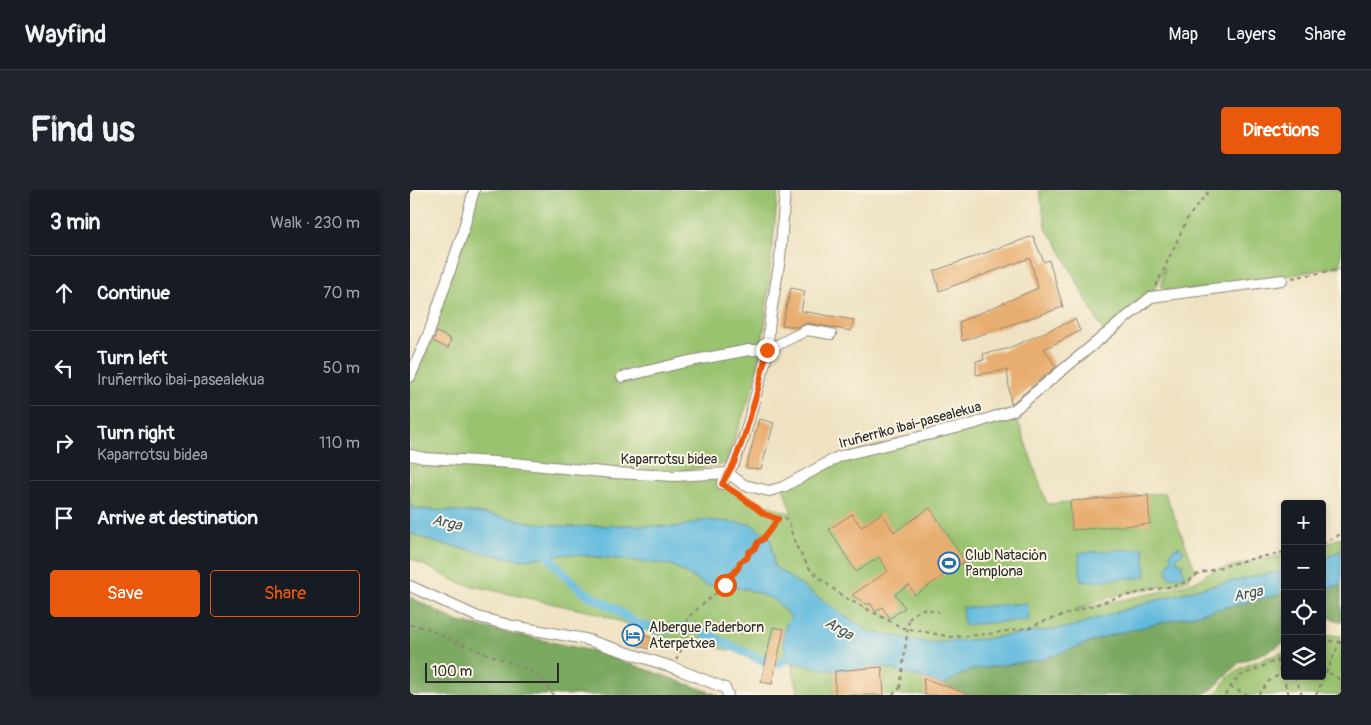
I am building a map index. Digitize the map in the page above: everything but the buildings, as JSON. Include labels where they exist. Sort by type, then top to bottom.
[{"type":"street","points":[[410,378],[429,333],[462,235],[474,190]]},
{"type":"street","name":"Kaparrotsu bidea","points":[[410,455],[424,458],[613,473],[675,476],[728,473],[734,463],[745,434],[767,350],[780,259],[786,190]]},
{"type":"street","points":[[1151,297],[1282,280]]},
{"type":"street","name":"Iruñerriko ibai-pasealekua","points":[[728,473],[744,485],[769,490],[783,487],[840,456],[973,424],[1014,410],[1151,297]]},
{"type":"street","points":[[622,377],[685,362],[749,350],[767,350],[807,330],[831,334]]},
{"type":"street","points":[[722,484],[728,473]]},
{"type":"street","points":[[410,586],[478,616],[513,626],[585,638],[672,667],[725,688],[728,695]]},
{"type":"path","points":[[1151,297],[1188,217],[1210,190]]},
{"type":"path","points":[[1282,280],[1341,269]]},
{"type":"path","points":[[722,484],[764,514],[778,519],[785,518],[789,522],[796,546],[810,569],[844,597],[903,628],[952,637],[1033,627],[1039,623],[1105,602],[1177,585],[1189,581],[1198,574],[1242,561],[1281,553]]},
{"type":"path","points":[[672,667],[687,638],[687,618],[720,587],[725,585],[727,577],[733,574],[740,562],[747,558],[749,552],[763,539],[778,519]]},
{"type":"path","points":[[1326,542],[1341,534]]},
{"type":"path","points":[[892,695],[900,688],[909,620],[922,609],[939,612]]},
{"type":"path","points":[[410,624],[427,628],[453,641],[526,668],[540,677],[553,695]]},
{"type":"path","points":[[1316,695],[1341,642],[1326,642]]},
{"type":"path","points":[[1226,695],[1230,687],[1240,676],[1281,658]]},
{"type":"path","points":[[1258,695],[1269,681],[1281,673],[1277,660]]},
{"type":"path","points":[[1327,672],[1341,681]]},
{"type":"path","points":[[1284,680],[1289,695]]},
{"type":"path","points":[[1296,680],[1302,695]]},
{"type":"path","points":[[1230,687],[1248,695]]},
{"type":"green space","points":[[474,190],[778,190],[765,324],[755,383],[725,464],[687,470],[649,471],[715,477],[739,495],[792,514],[783,487],[840,456],[1014,410],[1047,504],[1165,493],[1196,571],[1189,574],[1190,579],[1175,584],[1120,594],[1074,610],[1159,592],[1199,580],[1208,573],[1228,567],[1281,556],[1281,571],[1197,589],[1070,627],[984,639],[930,643],[868,631],[774,566],[771,539],[705,520],[679,527],[625,525],[569,527],[492,515],[417,509],[410,505],[410,384],[431,341],[448,348],[451,339],[434,331]]},
{"type":"green space","points":[[1039,190],[1210,190],[1204,199],[1211,190],[1341,190],[1341,266],[1243,284],[1170,292],[1161,287],[1165,267],[1151,297],[1105,335],[1056,242],[1047,231]]},
{"type":"green space","points":[[410,533],[437,543],[519,560],[570,554],[672,565],[706,585],[747,589],[775,600],[835,671],[882,667],[923,678],[959,691],[959,695],[799,695],[791,663],[665,637],[595,613],[459,583],[410,558]]},
{"type":"green space","points":[[1341,537],[1341,551],[1326,557],[1326,544]]},
{"type":"green space","points":[[1341,585],[1341,623],[1329,617],[1326,619],[1326,589]]},
{"type":"green space","points":[[1281,594],[1281,644],[1240,662],[1214,688],[1202,695],[959,695],[959,691],[943,685],[969,670],[1044,659],[1110,635]]},
{"type":"green space","points":[[410,597],[459,622],[597,652],[718,695],[410,695]]},
{"type":"green space","points":[[1341,636],[1341,695],[1213,695],[1234,672],[1255,662],[1281,653],[1281,680],[1326,680],[1326,637]]},
{"type":"water","name":"Arga","points":[[410,505],[417,509],[492,515],[569,527],[624,525],[679,527],[705,520],[751,524],[771,539],[774,566],[836,610],[869,631],[930,643],[984,639],[1070,627],[1197,589],[1281,571],[1281,594],[1110,635],[1044,659],[969,670],[943,685],[882,667],[835,671],[791,663],[783,640],[783,634],[791,617],[775,600],[747,589],[706,585],[672,565],[570,554],[519,560],[437,543],[410,533]]},
{"type":"water","points":[[1180,547],[1183,553],[1177,557],[1177,562],[1184,564],[1181,566],[1185,575],[1169,578],[1167,567],[1172,559],[1170,554],[1173,549]]},
{"type":"water","points":[[1144,548],[1146,577],[1081,582],[1079,553]]},
{"type":"water","points":[[1341,551],[1341,585],[1326,589],[1326,557]]},
{"type":"water","points":[[1028,603],[1029,620],[964,625],[962,608]]},
{"type":"waterway","points":[[541,548],[568,578],[585,593],[612,607],[635,623],[659,630],[692,627],[759,659],[779,663],[799,654]]},
{"type":"place","name":"Club Natación Pamplona","points":[[949,563]]},
{"type":"place","name":"Albergue Paderborn Aterpetxea","points":[[633,635]]},
{"type":"route","points":[[725,585],[727,577],[733,574],[740,562],[747,558],[749,552],[763,539],[778,519],[764,514],[722,484],[734,463],[745,434],[767,350]]}]
